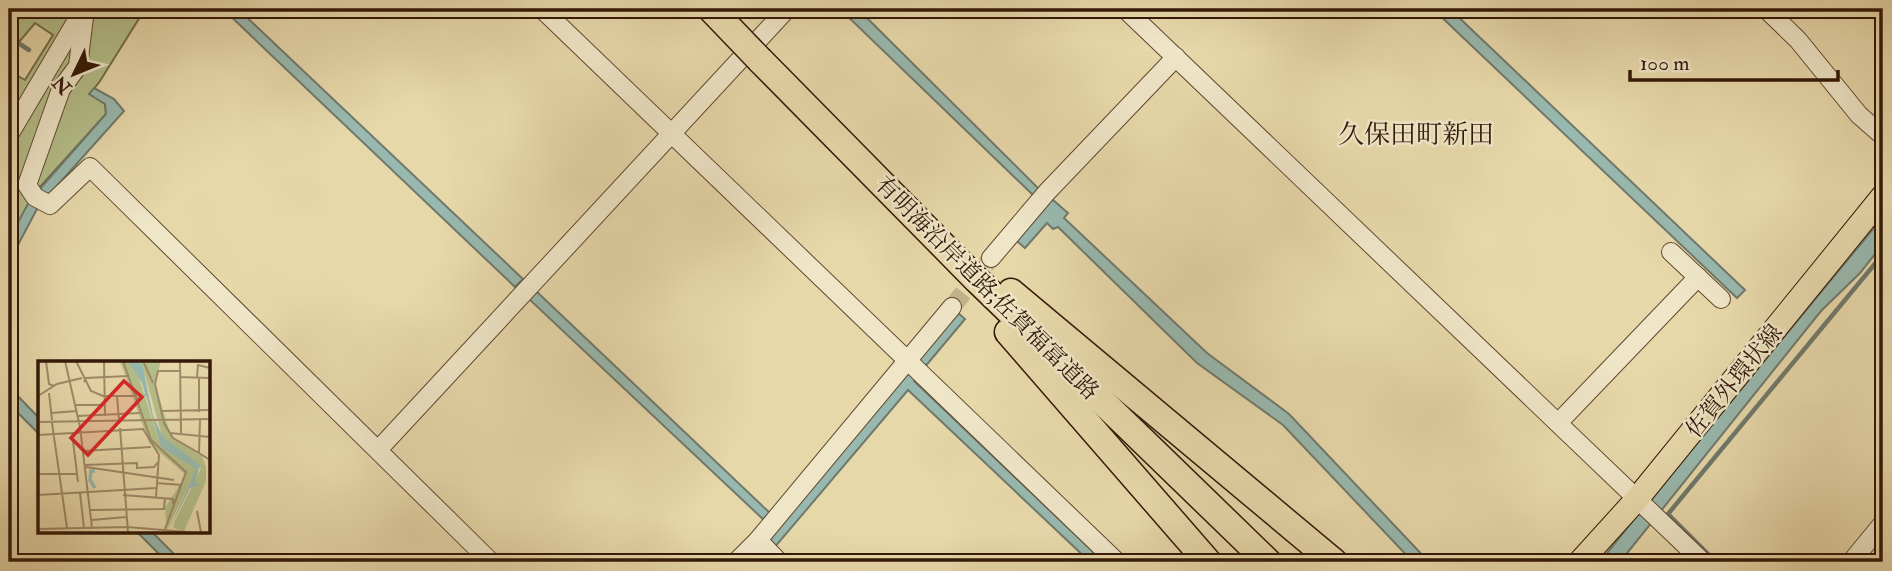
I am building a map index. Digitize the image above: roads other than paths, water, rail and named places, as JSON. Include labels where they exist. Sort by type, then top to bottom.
[{"type":"highway","name":"有明海沿岸道路;佐賀福富道路","points":[[711,9],[977,280],[1268,562]]},
{"type":"highway","points":[[977,280],[991,312],[1208,562]]},
{"type":"highway","points":[[977,280],[1008,290],[1334,562]]},
{"type":"main road","name":"佐賀外環状線","points":[[1580,562],[1640,502],[1883,196]]},
{"type":"street","points":[[9,135],[84,9]]},
{"type":"street","points":[[84,9],[78,66],[61,89],[27,185],[39,200],[50,205],[90,167],[491,562]]},
{"type":"street","points":[[542,9],[672,131],[907,362],[1117,562]]},
{"type":"street","points":[[379,450],[787,9]]},
{"type":"street","points":[[1125,9],[1703,562]]},
{"type":"street","points":[[1766,9],[1798,40],[1859,114],[1883,136]]},
{"type":"street","points":[[991,258],[1047,192],[1176,57]]},
{"type":"street","points":[[1671,252],[1721,299]]},
{"type":"street","points":[[1558,423],[1698,277]]},
{"type":"street","points":[[736,562],[758,540],[952,307]]},
{"type":"street","points":[[1851,562],[1883,523]]},
{"type":"street","points":[[758,540],[779,562]]},
{"type":"water","points":[[223,9],[238,9],[523,279],[515,287]]},
{"type":"water","points":[[840,9],[858,9],[1039,189],[1034,196]]},
{"type":"water","points":[[1433,9],[1450,9],[1745,290],[1737,298]]},
{"type":"water","points":[[94,88],[114,99],[124,111],[38,207],[9,262],[9,239],[30,200],[106,114],[105,104],[89,94]]},
{"type":"water","points":[[1052,199],[1068,213],[1064,218],[1207,353],[1289,414],[1429,562],[1413,562],[1283,425],[1197,363],[1058,227],[1053,229],[1047,223],[1025,248],[1017,241]]},
{"type":"water","points":[[1883,217],[1883,244],[1860,273],[1821,311],[1620,562],[1600,562],[1640,512],[1652,503],[1651,498]]},
{"type":"water","points":[[536,291],[772,515],[766,522],[529,299]]},
{"type":"water","points":[[957,312],[965,319],[924,368],[917,361]]},
{"type":"water","points":[[909,370],[917,378],[914,381],[1104,562],[1090,562],[908,390],[774,548],[767,540]]},
{"type":"water","points":[[9,387],[38,417],[38,433],[9,404]]},
{"type":"water","points":[[137,532],[152,532],[182,562],[167,562]]},
{"type":"waterway","points":[[9,37],[29,50]]},
{"type":"waterway","points":[[1716,562],[1668,514],[1883,254]]},
{"type":"tunnel","points":[[952,307],[991,258]]},
{"type":"district","name":"久保田町新田","points":[[1416,135]]}]
